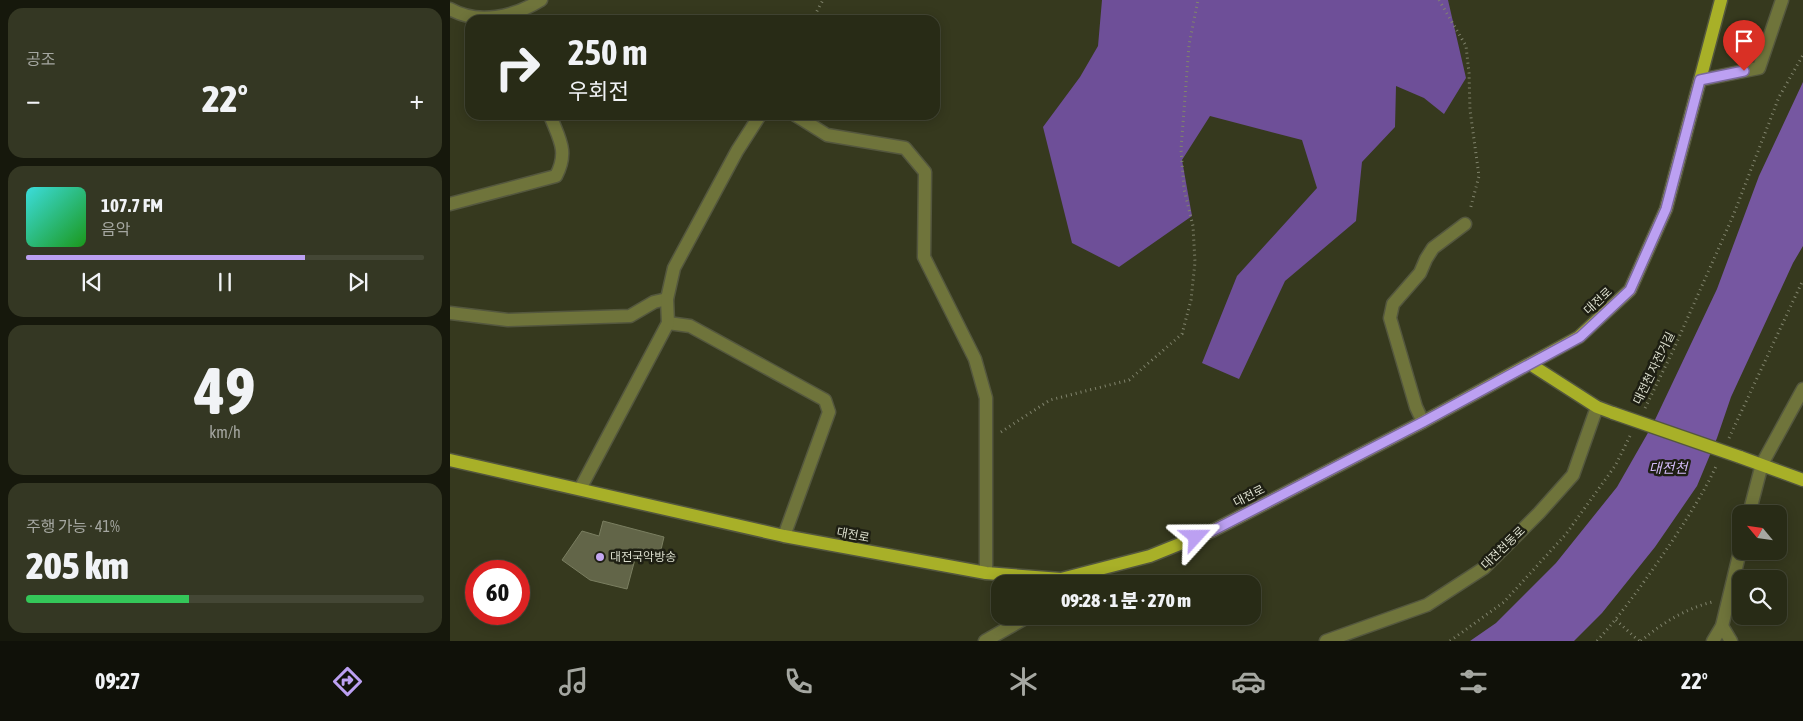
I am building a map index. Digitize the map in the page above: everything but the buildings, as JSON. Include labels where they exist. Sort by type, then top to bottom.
[{"type":"main road","name":"대전로","points":[[1081,575],[1150,556],[1212,531],[1423,422],[1580,337],[1630,290],[1666,209],[1721,0]]},
{"type":"main road","points":[[1530,364],[1597,407],[1803,480]]},
{"type":"main road","name":"대전로","points":[[450,460],[784,536],[1004,575]]},
{"type":"street","points":[[518,15],[541,0]]},
{"type":"street","points":[[1700,80],[1758,68],[1782,0]]},
{"type":"street","points":[[450,8],[457,13],[469,15]]},
{"type":"street","points":[[450,204],[556,176],[562,164],[564,154],[552,120]]},
{"type":"street","points":[[580,489],[668,323],[667,299],[674,268],[737,151],[757,120]]},
{"type":"street","points":[[803,120],[827,135],[905,148],[925,172],[924,257],[975,359],[986,398],[986,573]]},
{"type":"street","points":[[1423,422],[1416,407],[1390,318],[1393,304],[1420,273],[1426,258],[1434,248],[1465,224]]},
{"type":"street","points":[[450,313],[508,320],[630,316],[654,302],[667,299]]},
{"type":"street","points":[[668,323],[690,326],[825,400],[829,412],[784,536]]},
{"type":"street","points":[[1752,505],[1762,464],[1803,389]]},
{"type":"street","name":"대전천동로","points":[[1326,641],[1428,605],[1484,568],[1573,475],[1597,407]]},
{"type":"street","points":[[1713,641],[1722,626],[1738,560]]},
{"type":"street","points":[[985,641],[1013,625]]},
{"type":"street","points":[[1722,626],[1731,641]]},
{"type":"path","points":[[815,15],[823,0]]},
{"type":"path","points":[[986,446],[1004,429],[1050,400],[1129,380],[1182,334],[1191,300],[1195,262],[1194,226],[1184,189],[1181,149],[1189,45],[1198,0]]},
{"type":"path","points":[[1439,0],[1466,46],[1470,118],[1479,176],[1465,224]]},
{"type":"path","name":"대전천 자전거길","points":[[1642,414],[1672,354],[1733,216],[1779,97],[1803,55]]},
{"type":"path","points":[[1726,446],[1803,280]]},
{"type":"path","points":[[1450,641],[1504,602],[1566,534],[1615,466],[1633,431]]},
{"type":"path","points":[[1597,641],[1616,620],[1646,579],[1706,489],[1718,463]]},
{"type":"path","points":[[1616,620],[1640,641],[1676,616],[1699,606],[1728,600]]},
{"type":"shaded area","points":[[1102,0],[1448,0],[1466,78],[1444,114],[1424,98],[1396,86],[1395,127],[1362,162],[1356,221],[1285,281],[1239,379],[1202,363],[1237,276],[1317,188],[1302,140],[1210,116],[1182,160],[1192,216],[1119,267],[1072,243],[1043,127],[1080,77],[1098,46]]},
{"type":"water","name":"대전천","points":[[1803,82],[1803,246],[1793,263],[1731,397],[1717,438],[1697,486],[1655,547],[1602,613],[1574,641],[1470,641],[1496,623],[1556,563],[1617,487],[1653,424],[1717,289],[1759,176]]},
{"type":"place","name":"대전국악방송","points":[[600,557]]},
{"type":"route","points":[[1196,537],[1212,531],[1423,422],[1580,337],[1630,290],[1666,209],[1700,80],[1744,71]]}]
